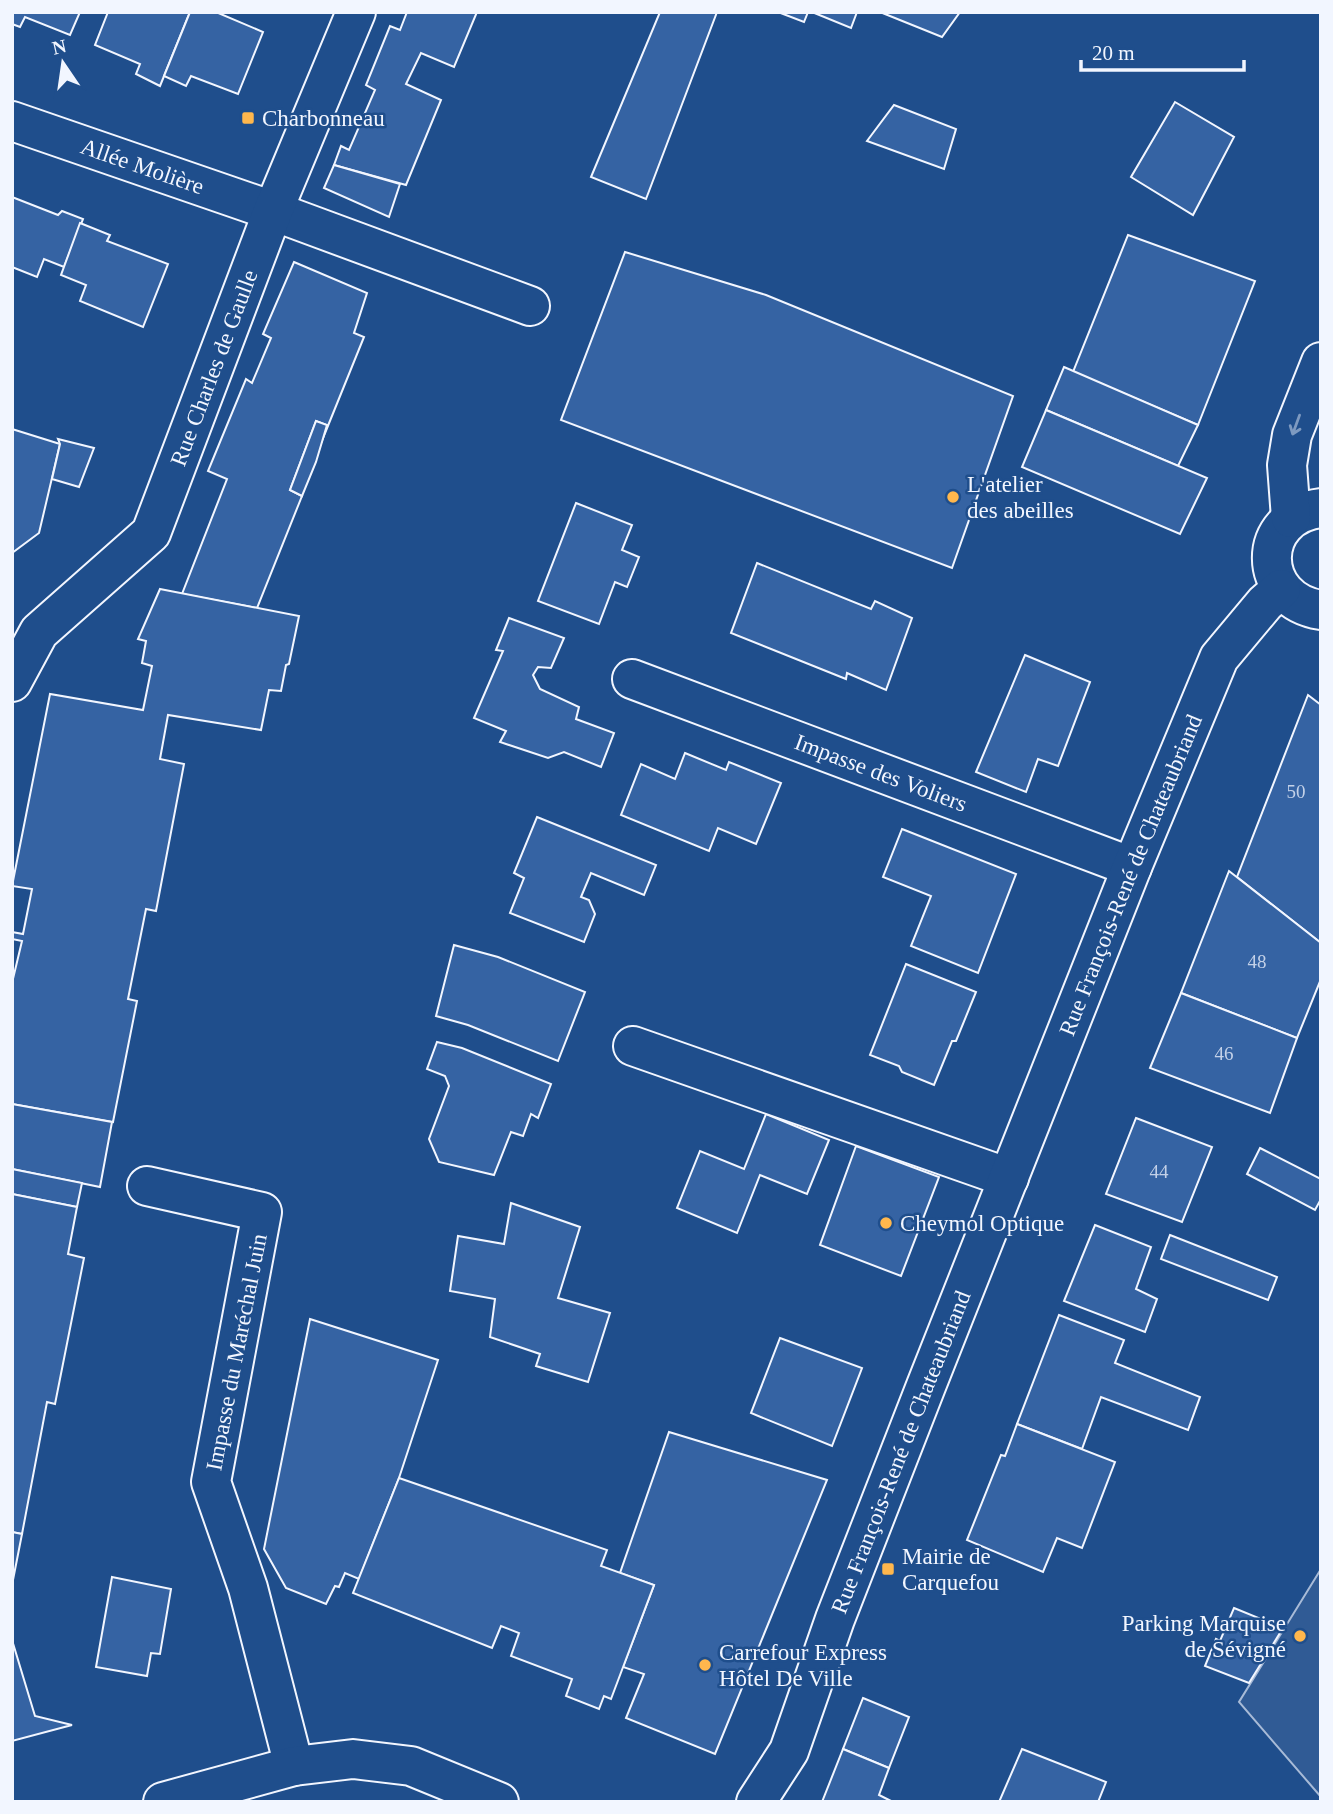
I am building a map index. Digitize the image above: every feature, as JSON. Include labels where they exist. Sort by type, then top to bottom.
[{"type":"street","name":"Rue Charles de Gaulle","points":[[12,682],[39,632],[151,533],[273,211],[356,12]]},
{"type":"street","name":"Allée Molière","points":[[12,121],[273,211],[530,306]]},
{"type":"street","points":[[1321,362],[1292,435],[1287,465],[1306,513],[1280,530],[1271,560],[1281,589],[1308,608],[1321,610]]},
{"type":"street","name":"Rue François-René de Chateaubriand","points":[[756,1802],[789,1751],[835,1619],[1132,867],[1219,658],[1265,603],[1281,589]]},
{"type":"street","name":"Impasse des Voliers","points":[[632,679],[1132,867]]},
{"type":"street","points":[[633,1046],[1009,1178]]},
{"type":"street","name":"Impasse du Maréchal Juin","points":[[147,1186],[262,1212],[211,1482],[248,1587],[293,1766]]},
{"type":"street","points":[[163,1802],[293,1766],[353,1759],[411,1766],[499,1802]]},
{"type":"shaded area","name":"Parking Marquise de Sévigné","points":[[1321,1569],[1321,1797],[1239,1702]]},
{"type":"building","points":[[12,12],[80,12],[70,35],[25,17],[20,27],[12,24]]},
{"type":"building","points":[[108,12],[190,12],[160,86],[136,74],[140,64],[95,45]]},
{"type":"building","points":[[190,12],[216,12],[263,32],[238,94],[191,76],[186,86],[164,76]]},
{"type":"building","points":[[407,12],[477,12],[454,67],[421,53],[406,84],[441,100],[406,185],[334,165],[341,146],[349,150],[375,90],[366,85],[390,26],[400,30]]},
{"type":"building","points":[[660,12],[717,12],[646,199],[591,177]]},
{"type":"building","points":[[778,12],[808,12],[804,22]]},
{"type":"building","points":[[812,12],[857,12],[851,28]]},
{"type":"building","points":[[880,12],[960,12],[942,37]]},
{"type":"building","points":[[1175,102],[1234,137],[1193,215],[1131,177]]},
{"type":"building","points":[[894,105],[956,129],[944,169],[867,141]]},
{"type":"building","points":[[334,165],[400,184],[389,217],[324,188]]},
{"type":"building","points":[[12,197],[58,215],[62,211],[83,219],[64,267],[44,259],[37,277],[12,267]]},
{"type":"building","points":[[80,223],[110,235],[107,241],[168,264],[143,327],[80,301],[86,285],[61,275]]},
{"type":"building","points":[[1128,235],[1255,281],[1198,425],[1073,372]]},
{"type":"building","points":[[625,252],[766,295],[1013,396],[952,568],[561,420]]},
{"type":"building","points":[[294,262],[367,293],[354,333],[364,337],[321,443],[327,425],[316,421],[290,490],[302,496],[257,608],[182,594],[227,479],[208,471],[246,379],[252,383],[271,338],[263,334]]},
{"type":"building","points":[[1064,367],[1198,425],[1178,466],[1046,410]]},
{"type":"building","points":[[1046,410],[1207,478],[1180,534],[1022,467]]},
{"type":"building","points":[[316,421],[327,425],[302,496],[290,490]]},
{"type":"building","points":[[12,429],[60,444],[39,533],[12,553]]},
{"type":"building","points":[[58,439],[94,448],[79,487],[52,479],[60,444]]},
{"type":"building","points":[[576,503],[632,525],[622,550],[639,557],[627,587],[615,582],[599,624],[538,601]]},
{"type":"building","points":[[757,563],[871,609],[875,601],[912,618],[886,690],[847,673],[846,679],[731,633]]},
{"type":"building","points":[[160,589],[299,616],[289,664],[286,665],[281,691],[269,690],[261,730],[168,715],[160,759],[184,764],[156,911],[146,909],[128,999],[137,1001],[113,1122],[12,1104],[12,983],[22,941],[12,939],[12,932],[23,934],[32,889],[12,886],[50,694],[143,710],[152,666],[142,663],[146,641],[138,639]]},
{"type":"building","points":[[509,618],[564,638],[551,668],[538,667],[533,675],[540,689],[579,707],[576,719],[614,733],[601,767],[564,752],[548,758],[500,742],[506,731],[474,718],[503,651],[496,650]]},
{"type":"building","points":[[1025,655],[1090,682],[1058,766],[1038,759],[1026,792],[976,772]]},
{"type":"building","points":[[1308,695],[1321,705],[1321,943],[1237,877]]},
{"type":"building","points":[[685,753],[726,770],[729,762],[781,783],[756,844],[718,828],[709,851],[621,815],[641,764],[675,779]]},
{"type":"building","points":[[537,817],[656,865],[644,895],[591,873],[581,897],[589,900],[595,914],[584,942],[510,913],[524,878],[514,873]]},
{"type":"building","points":[[902,829],[1016,874],[978,973],[911,946],[931,896],[883,877]]},
{"type":"building","points":[[1229,871],[1321,943],[1321,979],[1297,1038],[1181,993]]},
{"type":"building","points":[[454,945],[498,957],[585,992],[558,1061],[468,1025],[436,1016]]},
{"type":"building","points":[[906,964],[976,992],[934,1085],[902,1072],[899,1066],[870,1055]]},
{"type":"building","points":[[1181,993],[1297,1038],[1270,1113],[1150,1068]]},
{"type":"building","points":[[437,1042],[462,1048],[551,1084],[538,1118],[531,1114],[523,1136],[511,1132],[494,1175],[439,1162],[429,1139],[449,1086],[445,1076],[427,1069]]},
{"type":"building","points":[[12,1104],[112,1122],[100,1187],[12,1169]]},
{"type":"building","points":[[766,1114],[829,1140],[807,1194],[760,1175],[737,1233],[677,1208],[700,1151],[744,1169]]},
{"type":"building","points":[[1136,1118],[1212,1147],[1182,1222],[1106,1194]]},
{"type":"building","points":[[856,1146],[939,1177],[901,1276],[820,1245]]},
{"type":"building","points":[[1260,1148],[1321,1179],[1321,1199],[1315,1210],[1247,1174]]},
{"type":"building","points":[[12,1169],[82,1183],[77,1207],[12,1194]]},
{"type":"building","points":[[12,1194],[77,1207],[68,1254],[84,1258],[55,1404],[47,1402],[22,1534],[12,1532]]},
{"type":"building","points":[[511,1203],[580,1227],[558,1298],[610,1313],[588,1382],[536,1366],[540,1354],[490,1337],[495,1299],[450,1291],[458,1236],[504,1244]]},
{"type":"building","points":[[1095,1225],[1151,1247],[1136,1289],[1157,1299],[1145,1332],[1064,1301]]},
{"type":"building","points":[[1170,1235],[1277,1277],[1268,1300],[1161,1259]]},
{"type":"building","points":[[1059,1315],[1124,1340],[1115,1363],[1200,1397],[1188,1430],[1101,1397],[1082,1449],[1017,1424]]},
{"type":"building","points":[[310,1319],[438,1360],[399,1478],[359,1579],[345,1573],[339,1587],[335,1586],[326,1604],[286,1588],[264,1549]]},
{"type":"building","points":[[780,1338],[862,1368],[832,1446],[751,1413]]},
{"type":"building","points":[[1017,1424],[1115,1462],[1082,1548],[1057,1538],[1043,1572],[967,1540],[1001,1455],[1005,1456]]},
{"type":"building","points":[[669,1432],[827,1480],[715,1754],[626,1718],[644,1674],[623,1667],[654,1585],[620,1573]]},
{"type":"building","points":[[399,1478],[607,1550],[601,1566],[654,1585],[611,1699],[604,1696],[599,1709],[566,1696],[572,1679],[511,1656],[519,1633],[501,1626],[492,1648],[353,1593]]},
{"type":"building","points":[[12,1532],[22,1534],[12,1585]]},
{"type":"building","points":[[112,1577],[171,1589],[160,1654],[151,1653],[147,1676],[96,1667]]},
{"type":"building","points":[[1234,1608],[1283,1628],[1249,1683],[1205,1666],[1216,1639],[1220,1641]]},
{"type":"building","points":[[12,1640],[35,1716],[72,1725],[12,1741]]},
{"type":"building","points":[[863,1698],[909,1717],[889,1768],[843,1749]]},
{"type":"building","points":[[843,1749],[889,1768],[879,1795],[893,1802],[822,1802]]},
{"type":"building","points":[[1022,1749],[1106,1782],[1098,1802],[999,1802]]},
{"type":"place","name":"Charbonneau","points":[[248,118]]},
{"type":"place","name":"L'atelier des abeilles","points":[[953,497]]},
{"type":"place","name":"Cheymol Optique","points":[[886,1223]]},
{"type":"place","name":"Mairie de Carquefou","points":[[888,1569]]},
{"type":"place","name":"Parking Marquise de Sévigné","points":[[1300,1636]]},
{"type":"place","name":"Carrefour Express Hôtel De Ville","points":[[705,1665]]}]
